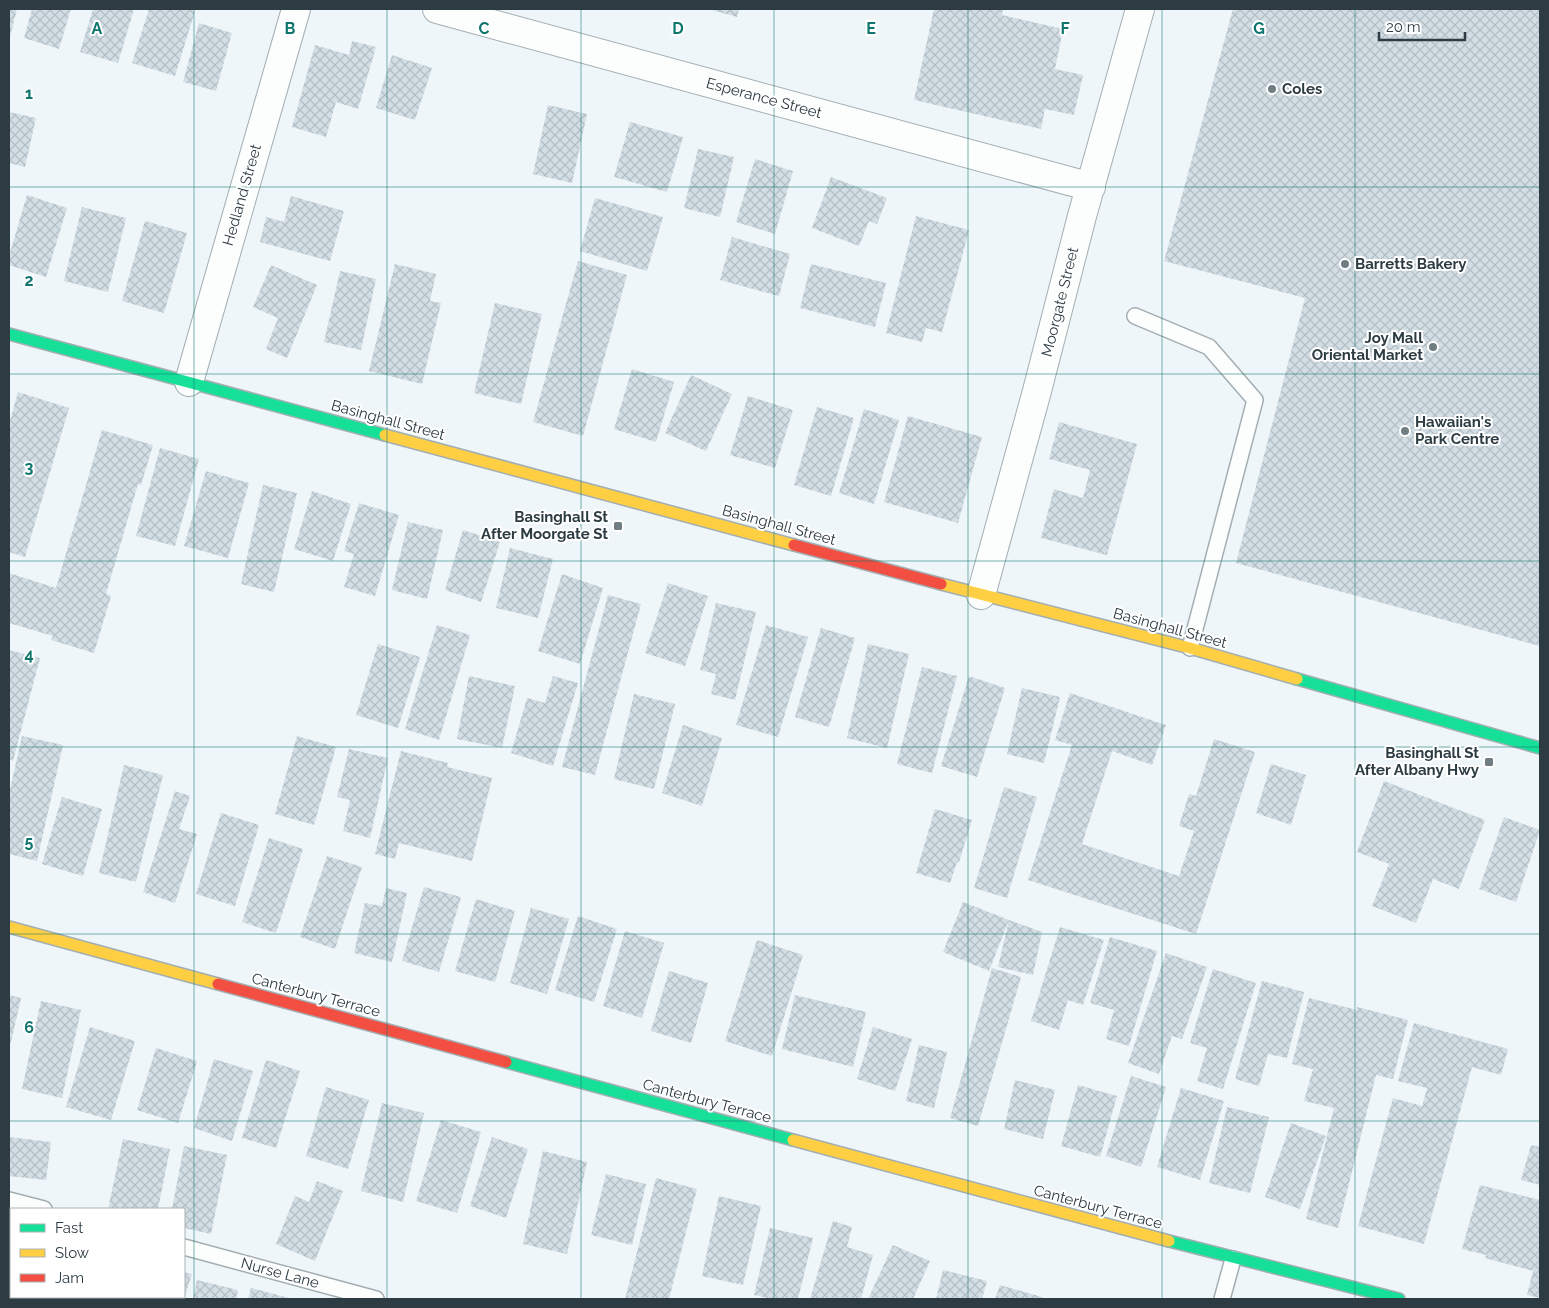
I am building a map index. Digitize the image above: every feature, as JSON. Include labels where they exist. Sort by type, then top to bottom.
[{"type":"street","name":"Hedland Street","points":[[189,382],[296,9]]},
{"type":"street","name":"Esperance Street","points":[[437,9],[1091,187]]},
{"type":"street","name":"Moorgate Street","points":[[981,595],[1140,9]]},
{"type":"street","name":"Basinghall Street","points":[[9,334],[981,595],[1190,648],[1540,748]]},
{"type":"street","name":"Canterbury Terrace","points":[[9,927],[1233,1259],[1399,1299]]},
{"type":"lane","points":[[1135,316],[1209,346],[1255,400],[1190,648]]},
{"type":"lane","points":[[9,1200],[40,1208]]},
{"type":"lane","name":"Nurse Lane","points":[[185,1247],[376,1299]]},
{"type":"lane","points":[[1222,1299],[1233,1259]]},
{"type":"building","points":[[9,9],[17,9],[9,41]]},
{"type":"building","points":[[32,9],[71,9],[59,49],[24,38]]},
{"type":"building","points":[[93,9],[134,9],[118,63],[80,52]]},
{"type":"building","points":[[149,9],[186,9],[195,11],[175,76],[132,63]]},
{"type":"building","points":[[708,9],[739,9],[737,17]]},
{"type":"building","points":[[934,9],[1003,9],[1002,15],[1063,29],[1055,69],[1083,75],[1074,115],[1045,109],[1041,129],[914,100]]},
{"type":"building","name":"Hawaiian's Park Centre","points":[[1233,9],[1540,9],[1540,646],[1236,563],[1305,298],[1164,261]]},
{"type":"building","points":[[199,23],[232,33],[216,91],[183,82]]},
{"type":"building","points":[[352,41],[376,47],[358,109],[336,102],[326,137],[292,127],[315,45],[349,55]]},
{"type":"building","points":[[392,55],[432,68],[415,120],[376,108]]},
{"type":"building","points":[[548,105],[587,114],[572,183],[533,174]]},
{"type":"building","points":[[9,112],[36,118],[25,167],[9,163]]},
{"type":"building","points":[[630,122],[683,137],[667,192],[614,177]]},
{"type":"building","points":[[698,149],[734,157],[720,217],[684,208]]},
{"type":"building","points":[[755,159],[793,171],[775,234],[736,222]]},
{"type":"building","points":[[831,177],[887,198],[877,224],[869,221],[859,246],[812,228]]},
{"type":"building","points":[[27,195],[67,208],[46,277],[9,265],[9,256]]},
{"type":"building","points":[[291,196],[344,211],[330,261],[260,242],[266,217],[284,222]]},
{"type":"building","points":[[595,198],[663,217],[647,271],[580,251]]},
{"type":"building","points":[[82,207],[126,218],[108,292],[64,281]]},
{"type":"building","points":[[916,216],[969,230],[942,332],[926,328],[922,342],[886,333]]},
{"type":"building","points":[[145,221],[187,233],[164,313],[122,301]]},
{"type":"building","points":[[732,237],[790,254],[779,296],[720,280]]},
{"type":"building","points":[[578,261],[627,275],[583,436],[533,422]]},
{"type":"building","points":[[395,264],[436,274],[430,301],[441,303],[422,384],[369,371]]},
{"type":"building","points":[[811,264],[886,283],[875,327],[800,308]]},
{"type":"building","points":[[271,265],[317,285],[287,358],[266,349],[278,318],[253,307]]},
{"type":"building","points":[[340,271],[376,279],[361,350],[324,342]]},
{"type":"building","points":[[495,303],[542,314],[521,404],[474,393]]},
{"type":"building","points":[[632,369],[674,382],[656,442],[614,429]]},
{"type":"building","points":[[691,375],[732,394],[706,451],[665,433]]},
{"type":"building","points":[[18,392],[69,408],[25,557],[9,552],[9,424]]},
{"type":"building","points":[[748,396],[793,410],[775,468],[730,455]]},
{"type":"building","points":[[817,407],[854,418],[831,496],[794,485]]},
{"type":"building","points":[[864,409],[899,420],[874,504],[839,493]]},
{"type":"building","points":[[908,416],[982,437],[958,523],[884,502]]},
{"type":"building","points":[[1059,422],[1137,444],[1107,555],[1041,538],[1054,489],[1083,498],[1090,470],[1049,459]]},
{"type":"building","points":[[102,430],[153,445],[141,485],[138,484],[106,594],[111,596],[94,653],[51,640],[53,636],[9,623],[9,573],[56,588]]},
{"type":"building","points":[[160,448],[199,459],[175,546],[136,536]]},
{"type":"building","points":[[206,471],[249,483],[228,558],[184,546]]},
{"type":"building","points":[[263,485],[297,493],[274,592],[241,584]]},
{"type":"building","points":[[312,491],[351,504],[333,561],[294,549]]},
{"type":"building","points":[[359,503],[399,515],[375,596],[344,587],[354,554],[344,551]]},
{"type":"building","points":[[408,522],[443,530],[427,599],[392,590]]},
{"type":"building","points":[[463,530],[500,542],[481,602],[445,590]]},
{"type":"building","points":[[510,548],[553,559],[538,618],[496,608]]},
{"type":"building","points":[[562,574],[603,588],[580,664],[538,651]]},
{"type":"building","points":[[668,583],[708,596],[685,666],[645,653]]},
{"type":"building","points":[[608,595],[641,604],[595,775],[562,767]]},
{"type":"building","points":[[716,603],[756,612],[735,700],[711,694],[716,674],[700,670]]},
{"type":"building","points":[[437,625],[470,635],[439,740],[405,729]]},
{"type":"building","points":[[766,625],[808,637],[778,737],[736,725]]},
{"type":"building","points":[[821,628],[855,638],[829,727],[795,717]]},
{"type":"building","points":[[378,644],[420,657],[398,728],[356,715]]},
{"type":"building","points":[[868,644],[909,654],[887,748],[847,738]]},
{"type":"building","points":[[9,650],[40,658],[13,761],[9,759]]},
{"type":"building","points":[[922,667],[957,676],[932,773],[897,764]]},
{"type":"building","points":[[469,676],[515,686],[502,748],[457,739]]},
{"type":"building","points":[[553,676],[578,683],[553,766],[511,753],[527,698],[545,703]]},
{"type":"building","points":[[969,676],[1005,688],[977,777],[941,766]]},
{"type":"building","points":[[1022,688],[1060,697],[1044,763],[1007,754]]},
{"type":"building","points":[[1070,693],[1166,725],[1152,765],[1112,751],[1082,844],[1179,876],[1194,831],[1179,826],[1189,794],[1196,796],[1214,739],[1255,752],[1196,934],[1028,880],[1072,745],[1055,740]]},
{"type":"building","points":[[634,694],[675,704],[654,789],[614,779]]},
{"type":"building","points":[[683,725],[722,738],[702,806],[662,793]]},
{"type":"building","points":[[22,736],[63,745],[37,861],[9,854],[9,794]]},
{"type":"building","points":[[297,736],[336,747],[314,825],[275,814]]},
{"type":"building","points":[[349,749],[388,758],[370,838],[343,831],[350,800],[337,797]]},
{"type":"building","points":[[401,751],[448,763],[447,767],[492,778],[472,861],[399,843],[395,859],[375,854]]},
{"type":"building","points":[[1271,764],[1306,775],[1291,825],[1256,813]]},
{"type":"building","points":[[124,765],[163,775],[136,882],[99,873]]},
{"type":"building","points":[[1384,781],[1485,820],[1459,889],[1433,879],[1416,923],[1372,906],[1389,864],[1357,852]]},
{"type":"building","points":[[1004,787],[1037,797],[1007,898],[974,888]]},
{"type":"building","points":[[175,791],[190,796],[179,829],[197,834],[175,903],[143,892]]},
{"type":"building","points":[[62,797],[102,809],[83,876],[42,864]]},
{"type":"building","points":[[935,809],[972,820],[959,862],[957,862],[950,883],[916,873]]},
{"type":"building","points":[[221,813],[259,825],[235,906],[196,894]]},
{"type":"building","points":[[1504,817],[1540,830],[1516,902],[1479,889]]},
{"type":"building","points":[[269,838],[303,849],[276,933],[242,922]]},
{"type":"building","points":[[327,856],[362,867],[335,949],[300,937]]},
{"type":"building","points":[[424,887],[461,897],[439,972],[402,961]]},
{"type":"building","points":[[386,888],[407,893],[392,962],[354,953],[365,903],[382,906]]},
{"type":"building","points":[[476,899],[515,911],[495,982],[455,971]]},
{"type":"building","points":[[963,902],[1009,920],[989,971],[943,952]]},
{"type":"building","points":[[531,908],[569,919],[547,994],[510,983]]},
{"type":"building","points":[[578,916],[617,929],[594,1002],[555,990]]},
{"type":"building","points":[[1009,920],[1042,932],[1033,975],[998,967]]},
{"type":"building","points":[[1060,927],[1104,940],[1083,1005],[1068,1000],[1059,1030],[1031,1021]]},
{"type":"building","points":[[625,931],[664,943],[642,1018],[603,1006]]},
{"type":"building","points":[[1110,937],[1157,951],[1129,1046],[1106,1039],[1114,1010],[1090,1003]]},
{"type":"building","points":[[757,940],[803,955],[772,1056],[725,1041]]},
{"type":"building","points":[[1166,953],[1207,967],[1182,1039],[1172,1036],[1159,1074],[1128,1063]]},
{"type":"building","points":[[992,968],[1021,977],[978,1126],[950,1118]]},
{"type":"building","points":[[1213,969],[1256,983],[1223,1089],[1197,1081],[1207,1048],[1190,1043]]},
{"type":"building","points":[[669,971],[708,983],[691,1043],[651,1031]]},
{"type":"building","points":[[1262,981],[1304,992],[1287,1058],[1268,1054],[1259,1086],[1235,1079]]},
{"type":"building","points":[[9,995],[21,998],[10,1046],[9,1046]]},
{"type":"building","points":[[795,995],[866,1012],[853,1067],[782,1049]]},
{"type":"building","points":[[1309,998],[1357,1010],[1357,1007],[1408,1020],[1393,1079],[1376,1075],[1338,1228],[1306,1219],[1334,1108],[1304,1101],[1313,1069],[1292,1064]]},
{"type":"building","points":[[41,1001],[81,1010],[62,1098],[22,1089]]},
{"type":"building","points":[[1414,1023],[1508,1049],[1501,1075],[1472,1067],[1424,1244],[1358,1226],[1393,1098],[1422,1106],[1427,1088],[1398,1081]]},
{"type":"building","points":[[90,1027],[135,1041],[111,1120],[66,1107]]},
{"type":"building","points":[[873,1027],[912,1039],[895,1091],[857,1079]]},
{"type":"building","points":[[919,1045],[947,1052],[934,1108],[906,1101]]},
{"type":"building","points":[[156,1048],[197,1061],[178,1123],[137,1110]]},
{"type":"building","points":[[214,1059],[253,1071],[232,1141],[194,1128]]},
{"type":"building","points":[[266,1060],[300,1071],[276,1148],[242,1138]]},
{"type":"building","points":[[1131,1076],[1166,1087],[1141,1167],[1106,1156]]},
{"type":"building","points":[[1015,1080],[1055,1090],[1043,1139],[1004,1129]]},
{"type":"building","points":[[1078,1085],[1117,1096],[1100,1157],[1061,1146]]},
{"type":"building","points":[[326,1087],[369,1100],[348,1169],[306,1156]]},
{"type":"building","points":[[1181,1088],[1224,1101],[1200,1180],[1157,1167]]},
{"type":"building","points":[[382,1103],[424,1113],[403,1202],[361,1191]]},
{"type":"building","points":[[1227,1107],[1269,1117],[1250,1193],[1209,1183]]},
{"type":"building","points":[[441,1120],[481,1132],[457,1213],[416,1201]]},
{"type":"building","points":[[1291,1123],[1326,1136],[1300,1209],[1265,1197]]},
{"type":"building","points":[[9,1137],[51,1142],[46,1180],[9,1176]]},
{"type":"building","points":[[492,1137],[528,1149],[506,1218],[470,1206]]},
{"type":"building","points":[[123,1139],[170,1149],[158,1208],[108,1208]]},
{"type":"building","points":[[1531,1145],[1540,1147],[1540,1185],[1521,1180]]},
{"type":"building","points":[[184,1146],[227,1155],[211,1234],[185,1228],[185,1208],[172,1208]]},
{"type":"building","points":[[543,1151],[587,1162],[567,1254],[523,1244]]},
{"type":"building","points":[[606,1174],[646,1184],[632,1245],[591,1235]]},
{"type":"building","points":[[656,1178],[697,1189],[669,1299],[625,1299]]},
{"type":"building","points":[[317,1181],[343,1191],[315,1261],[276,1244],[295,1196],[309,1202]]},
{"type":"building","points":[[1480,1185],[1540,1200],[1540,1298],[1527,1295],[1533,1271],[1485,1258],[1486,1255],[1462,1249]]},
{"type":"building","points":[[719,1196],[761,1206],[743,1285],[702,1276]]},
{"type":"building","points":[[833,1221],[852,1227],[847,1247],[873,1255],[861,1299],[810,1299]]},
{"type":"building","points":[[770,1228],[813,1238],[798,1299],[772,1299],[754,1295]]},
{"type":"building","points":[[893,1245],[930,1261],[913,1299],[868,1299]]},
{"type":"building","points":[[943,1270],[987,1281],[982,1299],[936,1299]]},
{"type":"building","points":[[185,1272],[192,1274],[185,1296]]},
{"type":"building","points":[[197,1280],[238,1290],[236,1299],[193,1299]]},
{"type":"building","points":[[1000,1285],[1042,1297],[1042,1299],[995,1299]]},
{"type":"building","points":[[251,1288],[289,1298],[289,1299],[248,1299]]},
{"type":"building","points":[[36,1298],[74,1298],[74,1299]]},
{"type":"building","points":[[90,1298],[132,1298],[132,1299]]},
{"type":"building","points":[[142,1298],[184,1298],[184,1299]]},
{"type":"traffic: fast","points":[[9,334],[385,435]]},
{"type":"traffic: fast","points":[[1297,679],[1540,748]]},
{"type":"traffic: fast","points":[[506,1062],[793,1140]]},
{"type":"traffic: fast","points":[[1169,1241],[1399,1299]]},
{"type":"traffic: slow","points":[[385,435],[794,545]]},
{"type":"traffic: slow","points":[[941,584],[1190,648],[1297,679]]},
{"type":"traffic: slow","points":[[9,927],[218,984]]},
{"type":"traffic: slow","points":[[793,1140],[1169,1241]]},
{"type":"traffic: jam","points":[[794,545],[941,584]]},
{"type":"traffic: jam","points":[[218,984],[506,1062]]},
{"type":"place","name":"Coles","points":[[1272,89]]},
{"type":"place","name":"Barretts Bakery","points":[[1345,264]]},
{"type":"place","name":"Joy Mall Oriental Market","points":[[1433,347]]},
{"type":"place","name":"Hawaiian's Park Centre","points":[[1405,431]]},
{"type":"place","name":"Basinghall St After Moorgate St","points":[[618,526]]},
{"type":"place","name":"Basinghall St After Albany Hwy","points":[[1489,762]]}]
